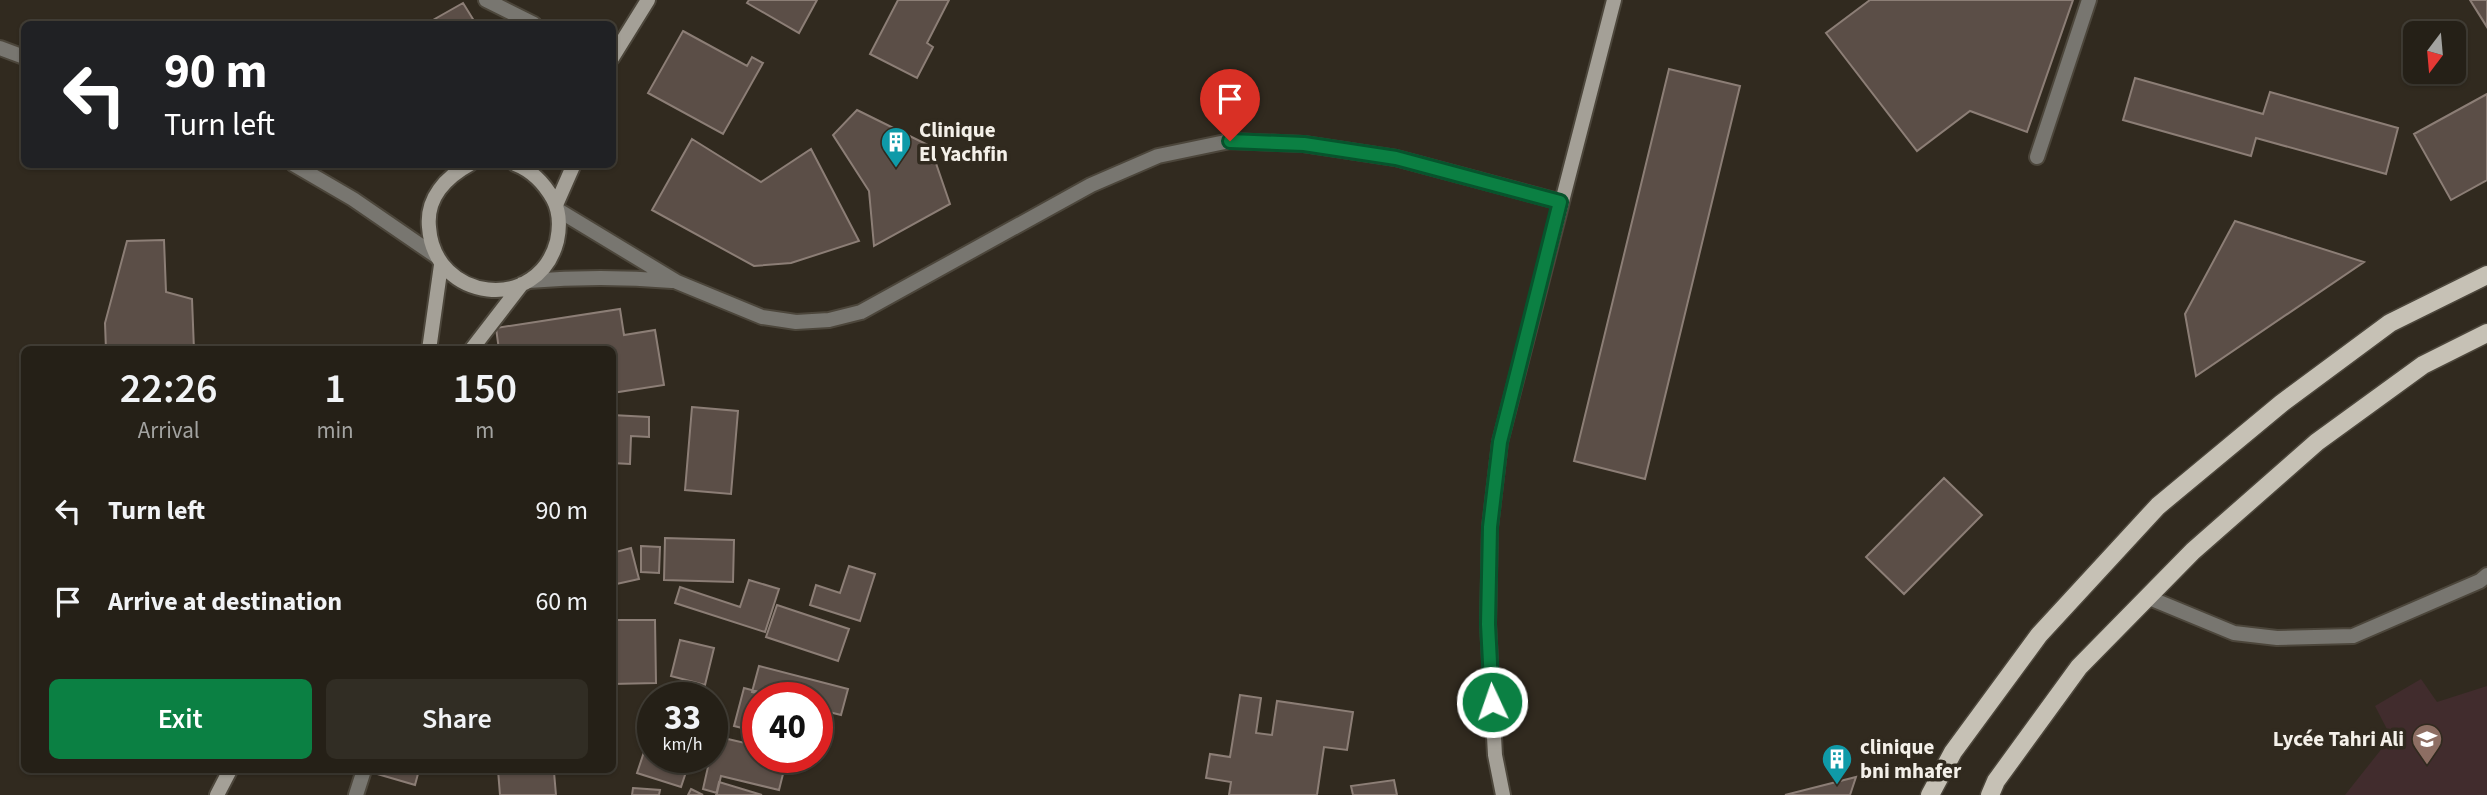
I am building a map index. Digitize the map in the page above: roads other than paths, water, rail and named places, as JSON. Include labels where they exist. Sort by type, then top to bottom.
[{"type":"main road","points":[[1930,795],[1953,752],[2039,635],[2158,506],[2281,403],[2390,323],[2487,275]]},
{"type":"main road","points":[[1990,795],[1996,781],[2079,667],[2193,551],[2317,442],[2423,365],[2487,333]]},
{"type":"street","points":[[486,0],[528,21]]},
{"type":"street","points":[[616,52],[648,0]]},
{"type":"street","points":[[1503,795],[1495,755],[1488,624],[1490,527],[1500,442],[1614,0]]},
{"type":"street","points":[[2037,157],[2089,0]]},
{"type":"street","points":[[0,48],[21,56]]},
{"type":"street","points":[[557,208],[677,282],[762,317],[796,322],[829,320],[861,312],[1091,185],[1158,156],[1230,141],[1304,144],[1396,158],[1560,202]]},
{"type":"street","points":[[300,168],[353,199],[438,260],[458,280],[478,289],[500,290],[525,283],[578,277],[627,277],[677,282]]},
{"type":"street","points":[[429,346],[438,260],[430,239],[428,220],[432,202],[441,185],[462,168]]},
{"type":"street","points":[[474,346],[525,283],[543,268],[554,250],[559,231],[557,208],[544,184],[526,168]]},
{"type":"street","points":[[557,208],[572,168]]},
{"type":"street","points":[[2147,597],[2234,633],[2277,638],[2353,636],[2487,575]]},
{"type":"street","points":[[217,795],[228,773]]},
{"type":"street","points":[[356,795],[363,773]]},
{"type":"place","name":"Clinique El Yachfin","points":[[896,169]]},
{"type":"place","name":"Lycée Tahri Ali","points":[[2427,766]]},
{"type":"place","name":"clinique bni mhafer","points":[[1837,786]]}]
